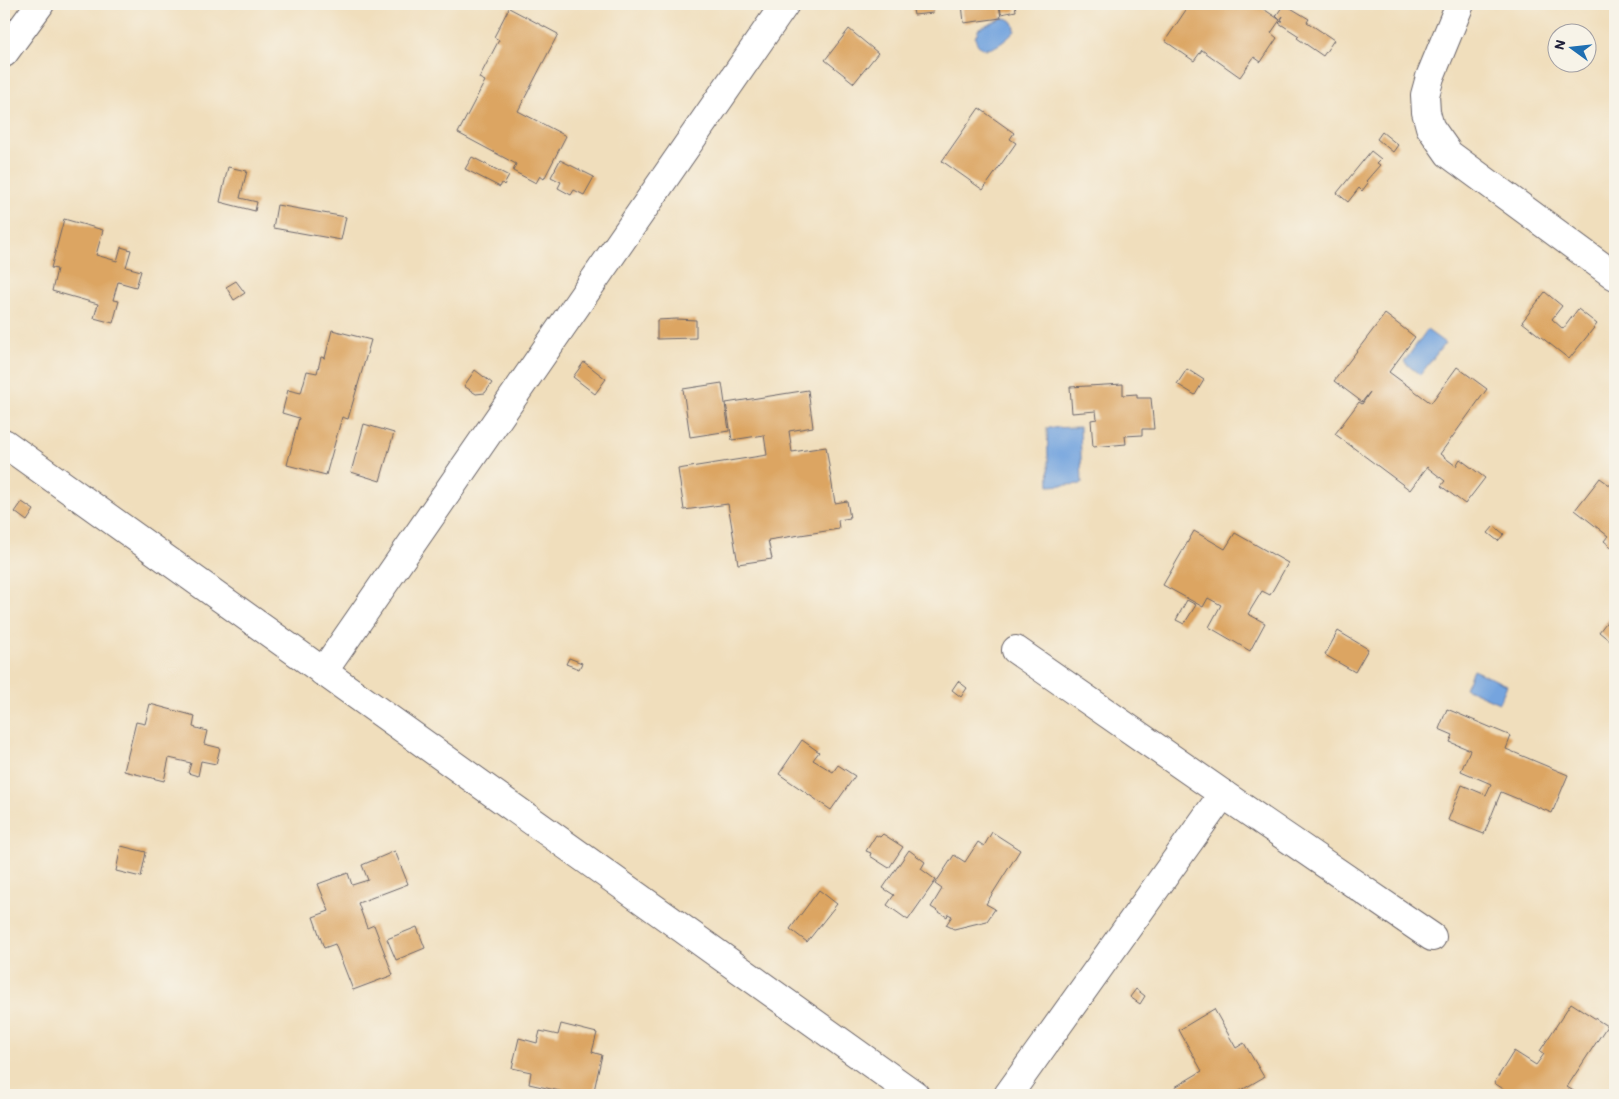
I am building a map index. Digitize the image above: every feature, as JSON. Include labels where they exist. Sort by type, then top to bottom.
[{"type":"street","points":[[4,53],[40,4]]},
{"type":"street","points":[[323,672],[785,4]]},
{"type":"street","points":[[1460,4],[1430,76],[1425,95],[1426,112],[1430,127],[1449,154],[1615,276]]},
{"type":"street","points":[[4,444],[915,1095]]},
{"type":"street","points":[[1016,650],[1432,936]]},
{"type":"street","points":[[1008,1095],[1223,794]]},
{"type":"water","points":[[1002,18],[1012,21],[1015,31],[994,47],[988,49],[978,45],[975,38],[979,28]]},
{"type":"water","points":[[1427,330],[1445,343],[1420,375],[1404,362]]},
{"type":"water","points":[[1080,427],[1082,484],[1049,486],[1047,428]]},
{"type":"water","points":[[1473,670],[1507,685],[1499,703],[1465,688]]},
{"type":"building","points":[[912,4],[932,4],[933,13],[914,15]]},
{"type":"building","points":[[962,4],[999,4],[1001,18],[964,23]]},
{"type":"building","points":[[1000,4],[1015,4],[1016,11],[1001,14]]},
{"type":"building","points":[[1190,4],[1256,4],[1280,20],[1271,33],[1277,38],[1261,62],[1254,57],[1240,77],[1202,50],[1194,61],[1165,41]]},
{"type":"building","points":[[1284,4],[1309,19],[1307,22],[1334,40],[1323,56],[1297,38],[1299,36],[1279,23],[1283,21],[1281,20],[1283,16],[1280,20],[1276,16]]},
{"type":"building","points":[[509,8],[558,34],[518,111],[566,136],[544,179],[540,176],[536,183],[513,171],[516,164],[458,133],[485,81],[479,78],[499,40],[494,37]]},
{"type":"building","points":[[849,29],[878,53],[854,83],[825,60]]},
{"type":"building","points":[[979,108],[1014,133],[1010,139],[1016,143],[983,190],[942,161]]},
{"type":"building","points":[[1382,132],[1398,145],[1393,152],[1377,139]]},
{"type":"building","points":[[1371,151],[1381,159],[1377,163],[1380,165],[1366,181],[1368,183],[1362,191],[1359,188],[1348,202],[1337,193]]},
{"type":"building","points":[[472,157],[509,176],[504,185],[502,183],[500,187],[465,169]]},
{"type":"building","points":[[560,160],[594,177],[584,195],[574,190],[571,195],[558,188],[561,182],[551,177]]},
{"type":"building","points":[[228,167],[247,171],[240,198],[257,202],[255,211],[220,202]]},
{"type":"building","points":[[277,205],[346,217],[341,240],[273,228]]},
{"type":"building","points":[[64,219],[103,230],[96,255],[117,261],[121,247],[131,250],[126,267],[141,271],[136,287],[118,282],[113,300],[119,301],[113,323],[94,318],[98,304],[52,291],[57,269],[51,268]]},
{"type":"building","points":[[236,281],[245,293],[234,300],[226,287]]},
{"type":"building","points":[[1545,292],[1562,306],[1552,319],[1563,329],[1578,309],[1597,324],[1569,359],[1522,322]]},
{"type":"building","points":[[1385,314],[1415,337],[1389,372],[1431,403],[1457,367],[1487,389],[1440,454],[1456,466],[1460,459],[1485,478],[1465,504],[1441,486],[1445,481],[1427,467],[1410,490],[1335,434],[1359,402],[1362,404],[1370,392],[1362,402],[1334,381]]},
{"type":"building","points":[[657,320],[696,320],[696,338],[657,339]]},
{"type":"building","points":[[332,330],[371,340],[348,419],[342,417],[326,475],[287,465],[299,418],[282,413],[288,390],[301,393],[307,371],[317,373],[321,357],[325,358]]},
{"type":"building","points":[[584,362],[606,379],[595,394],[573,377]]},
{"type":"building","points":[[1187,369],[1204,380],[1195,395],[1177,384]]},
{"type":"building","points":[[475,370],[492,383],[485,393],[476,394],[464,386]]},
{"type":"building","points":[[722,383],[729,431],[690,437],[683,389]]},
{"type":"building","points":[[1123,384],[1123,395],[1137,394],[1137,398],[1151,398],[1154,429],[1142,429],[1142,435],[1125,436],[1126,444],[1093,447],[1091,420],[1097,419],[1096,411],[1072,413],[1070,387]]},
{"type":"building","points":[[808,390],[813,427],[789,431],[792,452],[826,447],[835,503],[847,501],[850,518],[838,520],[839,529],[768,540],[772,559],[738,564],[728,504],[684,510],[678,469],[767,455],[764,435],[732,440],[726,403]]},
{"type":"building","points":[[364,424],[394,433],[380,481],[351,472]]},
{"type":"building","points":[[1600,478],[1611,486],[1615,481],[1615,550],[1604,541],[1608,536],[1575,510]]},
{"type":"building","points":[[22,502],[34,510],[27,521],[15,512]]},
{"type":"building","points":[[1494,526],[1504,534],[1498,541],[1488,533]]},
{"type":"building","points":[[1194,531],[1225,549],[1235,533],[1288,563],[1270,595],[1262,591],[1248,614],[1265,623],[1250,651],[1209,627],[1221,605],[1208,598],[1203,607],[1163,585]]},
{"type":"building","points":[[1187,600],[1196,605],[1184,624],[1176,620]]},
{"type":"building","points":[[1615,611],[1615,645],[1599,632]]},
{"type":"building","points":[[1338,631],[1368,649],[1355,672],[1325,655]]},
{"type":"building","points":[[569,658],[582,663],[579,669],[566,664]]},
{"type":"building","points":[[958,681],[967,688],[961,697],[952,690]]},
{"type":"building","points":[[150,704],[195,716],[193,727],[207,731],[204,744],[220,748],[216,764],[201,761],[198,776],[188,773],[191,763],[169,758],[164,781],[124,771],[136,722],[145,724]]},
{"type":"building","points":[[1447,709],[1511,736],[1506,749],[1568,775],[1552,813],[1501,792],[1484,834],[1448,820],[1462,785],[1486,795],[1491,784],[1461,771],[1470,750],[1450,742],[1453,735],[1439,729]]},
{"type":"building","points":[[802,740],[819,752],[813,760],[833,772],[838,765],[855,776],[831,810],[779,774]]},
{"type":"building","points":[[992,832],[1020,850],[986,904],[995,909],[987,921],[954,929],[946,925],[952,916],[948,914],[947,917],[931,907],[942,889],[935,884],[954,855],[965,862],[978,842],[984,846]]},
{"type":"building","points":[[883,834],[903,847],[889,868],[870,856],[871,853],[866,851],[876,835],[880,837]]},
{"type":"building","points":[[121,846],[146,852],[141,877],[116,871]]},
{"type":"building","points":[[909,850],[925,862],[921,869],[936,880],[908,920],[887,905],[894,895],[883,888]]},
{"type":"building","points":[[395,851],[408,884],[358,903],[367,928],[374,925],[393,975],[353,990],[335,944],[324,948],[313,917],[329,911],[318,884],[348,873],[352,885],[368,880],[362,865]]},
{"type":"building","points":[[819,890],[837,904],[807,942],[790,929]]},
{"type":"building","points":[[417,927],[425,948],[396,960],[387,939]]},
{"type":"building","points":[[1136,989],[1145,996],[1140,1004],[1130,997]]},
{"type":"building","points":[[1571,1003],[1607,1026],[1567,1087],[1580,1095],[1513,1095],[1494,1083],[1514,1051],[1536,1065],[1544,1054],[1540,1051]]},
{"type":"building","points":[[1214,1009],[1236,1048],[1244,1043],[1264,1077],[1233,1095],[1180,1095],[1175,1087],[1202,1071],[1179,1030]]},
{"type":"building","points":[[561,1024],[597,1033],[592,1052],[602,1055],[593,1095],[577,1095],[529,1084],[531,1072],[512,1068],[519,1038],[537,1043],[540,1031],[558,1035]]}]
